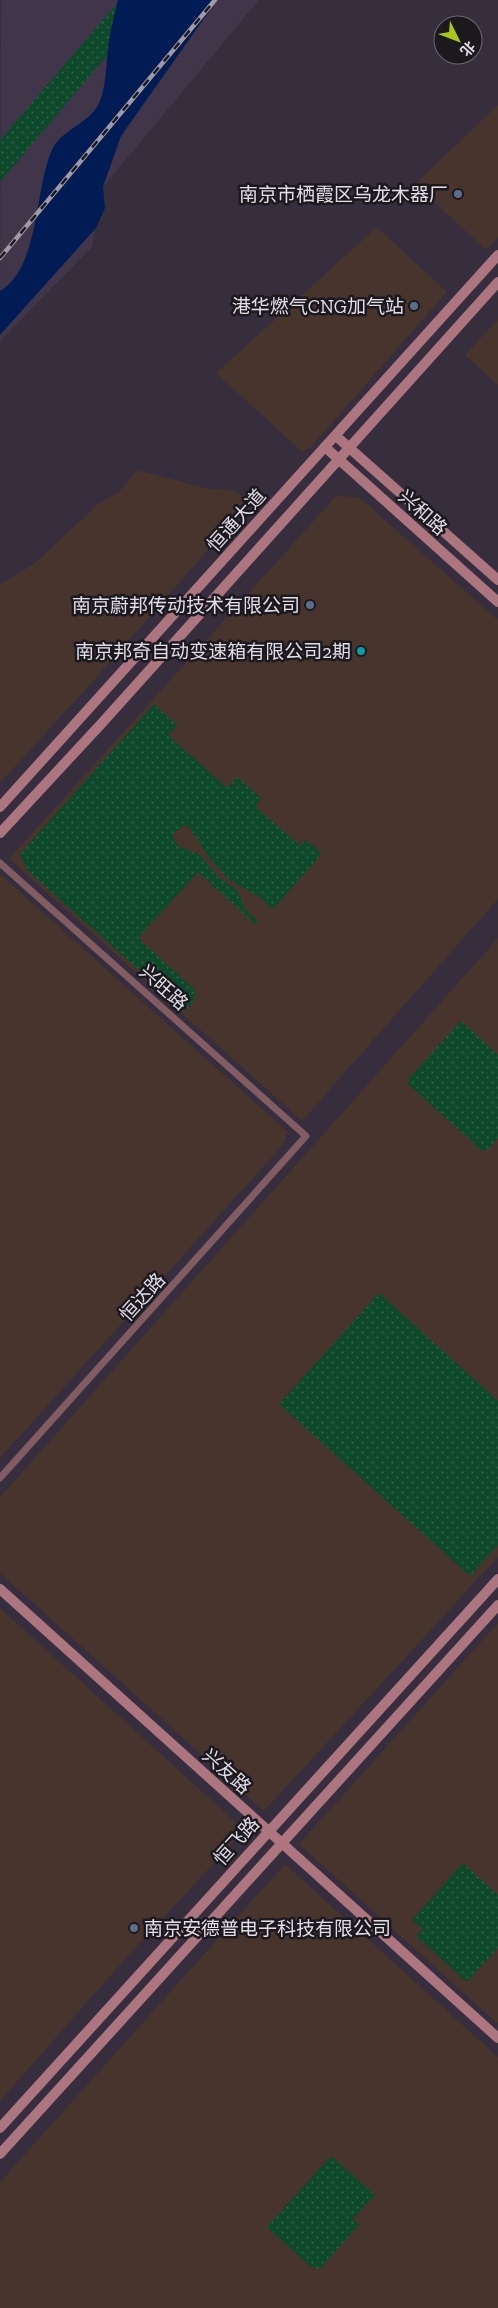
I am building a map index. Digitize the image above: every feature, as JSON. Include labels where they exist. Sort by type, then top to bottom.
[{"type":"main road","name":"恒通大道","points":[[0,808],[498,255]]},
{"type":"main road","name":"恒通大道","points":[[0,833],[350,448],[498,282]]},
{"type":"main road","name":"兴和路","points":[[336,436],[498,580]]},
{"type":"main road","name":"兴和路","points":[[325,447],[498,602]]},
{"type":"main road","name":"恒飞路","points":[[0,2128],[498,1579]]},
{"type":"main road","name":"兴友路","points":[[0,1589],[498,2038]]},
{"type":"main road","name":"恒飞路","points":[[0,2154],[498,1606]]},
{"type":"street","name":"兴旺路","points":[[0,863],[306,1136]]},
{"type":"street","name":"恒达路","points":[[0,1478],[306,1136]]},
{"type":"shaded area","points":[[1,0],[259,0],[103,187],[92,247],[0,341]]},
{"type":"shaded area","points":[[498,105],[498,237],[486,250],[415,184]]},
{"type":"shaded area","points":[[377,227],[447,292],[310,448],[301,451],[216,373]]},
{"type":"shaded area","points":[[498,319],[498,385],[465,355]]},
{"type":"shaded area","points":[[137,470],[205,488],[234,491],[241,496],[244,503],[242,511],[95,679],[0,783],[0,584],[34,564],[97,505],[119,492]]},
{"type":"shaded area","points":[[337,495],[360,498],[498,620],[498,899],[302,1121],[9,859]]},
{"type":"shaded area","points":[[0,874],[288,1132],[283,1145],[0,1458]]},
{"type":"shaded area","points":[[498,938],[498,1557],[264,1811],[0,1573],[0,1497]]},
{"type":"shaded area","points":[[0,1608],[241,1827],[237,1838],[126,1958],[0,2101]]},
{"type":"shaded area","points":[[498,1623],[498,2024],[299,1844]]},
{"type":"shaded area","points":[[285,1864],[498,2057],[498,2308],[0,2308],[0,2182]]},
{"type":"green space","points":[[120,0],[154,0],[0,182],[0,140]]},
{"type":"green space","points":[[154,704],[177,725],[168,735],[227,788],[237,777],[261,798],[255,806],[300,846],[305,840],[318,849],[320,856],[273,909],[261,898],[228,879],[211,860],[189,827],[184,825],[172,835],[178,846],[200,855],[218,877],[237,890],[245,909],[258,921],[255,924],[198,872],[138,938],[195,990],[194,1001],[185,1011],[28,871],[20,854]]},
{"type":"green space","points":[[461,1021],[498,1055],[498,1138],[486,1151],[480,1149],[408,1084],[410,1077]]},
{"type":"green space","points":[[379,1293],[498,1401],[498,1545],[470,1576],[279,1404]]},
{"type":"green space","points":[[463,1863],[498,1895],[498,1948],[467,1982],[416,1936],[423,1929],[412,1920]]},
{"type":"green space","points":[[331,2156],[375,2195],[353,2219],[359,2225],[320,2269],[310,2266],[267,2227]]},
{"type":"water","points":[[118,0],[217,0],[121,136],[103,187],[105,208],[96,228],[0,335],[0,291],[13,280],[22,265],[29,247],[51,152],[62,137],[90,116],[100,101],[105,79],[110,36]]},
{"type":"railway","points":[[0,258],[215,0]]},
{"type":"place","name":"南京市栖霞区乌龙木器厂","points":[[458,194]]},
{"type":"place","name":"港华燃气CNG加气站","points":[[414,306]]},
{"type":"place","name":"南京蔚邦传动技术有限公司","points":[[310,605]]},
{"type":"place","name":"南京邦奇自动变速箱有限公司2期","points":[[361,651]]},
{"type":"place","name":"南京安德普电子科技有限公司","points":[[134,1928]]}]
